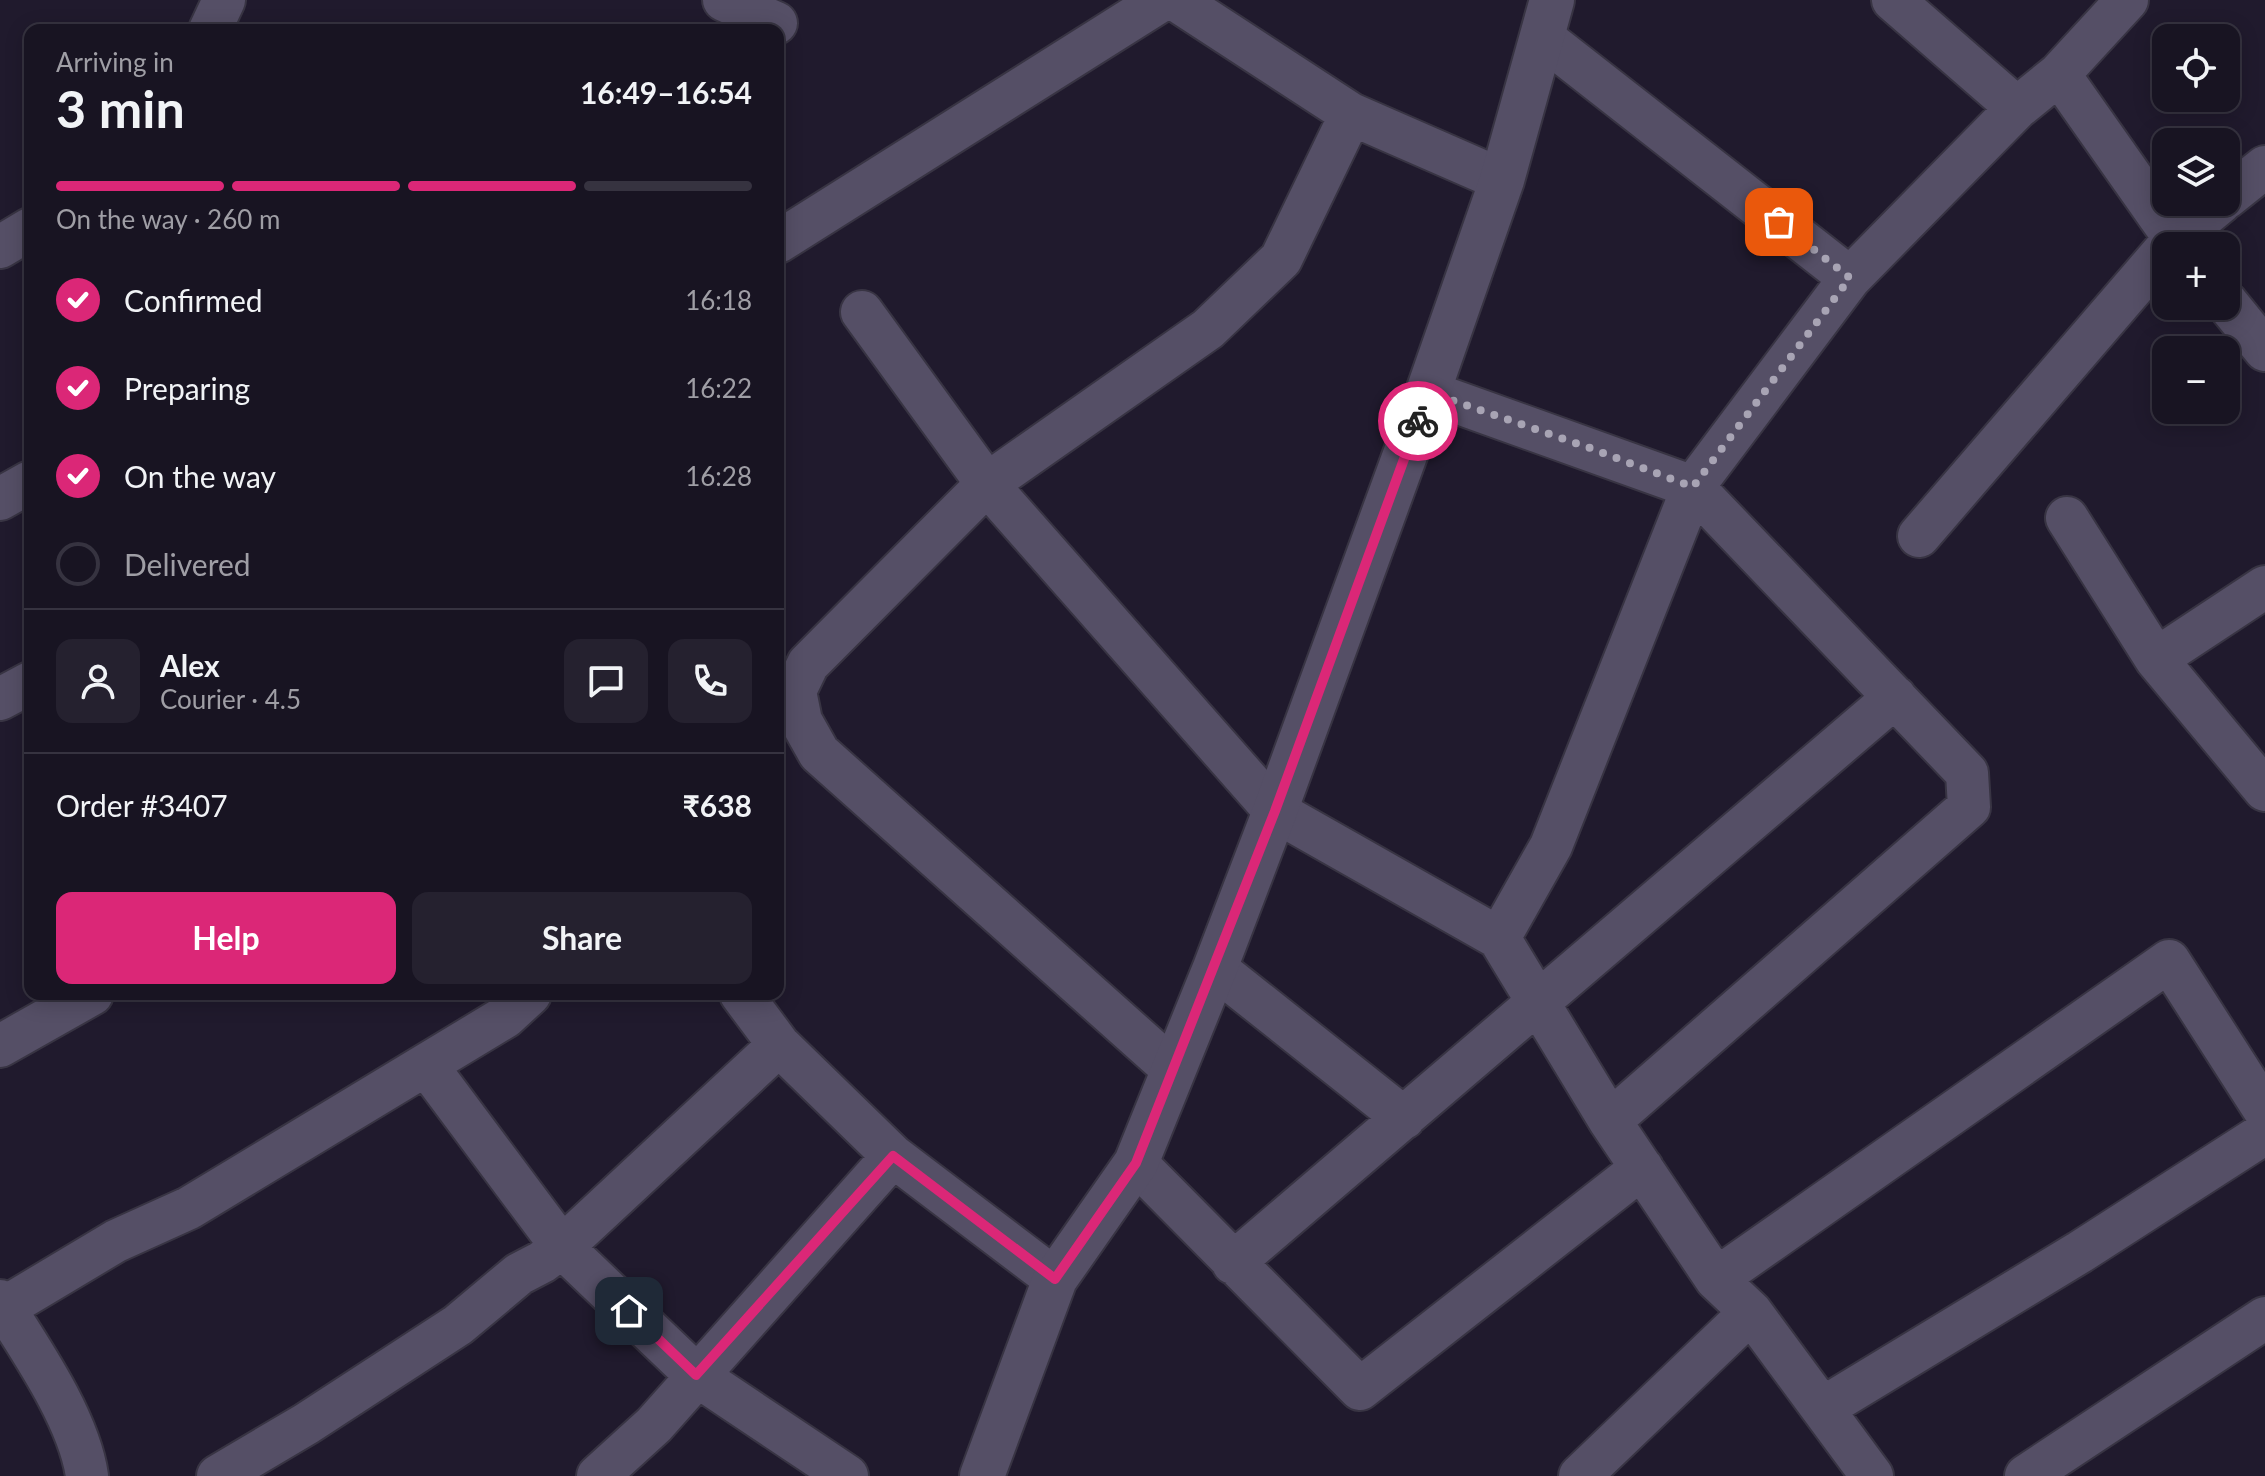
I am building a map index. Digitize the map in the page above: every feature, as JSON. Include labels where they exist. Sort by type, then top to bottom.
[{"type":"street","points":[[213,24],[224,0]]},
{"type":"street","points":[[724,0],[781,18]]},
{"type":"street","points":[[784,238],[1162,0]]},
{"type":"street","points":[[1176,0],[1351,114],[1502,180]]},
{"type":"street","points":[[1893,0],[2017,108]]},
{"type":"street","points":[[1499,938],[1551,846],[1693,487],[1850,278],[2017,108],[2059,74],[2127,0]]},
{"type":"street","points":[[982,1476],[1055,1279],[1136,1163],[1215,968],[1428,392],[1502,180],[1547,18],[1850,278]]},
{"type":"street","points":[[2059,74],[2163,232]]},
{"type":"street","points":[[1174,1070],[819,753],[801,721],[795,691],[808,664],[987,484],[1208,329],[1281,259],[1351,114]]},
{"type":"street","points":[[2240,187],[2265,167]]},
{"type":"street","points":[[2187,232],[2205,216]]},
{"type":"street","points":[[0,247],[24,233]]},
{"type":"street","points":[[1919,536],[2152,268]]},
{"type":"street","points":[[862,312],[987,484],[1275,811],[1499,938],[1610,1121],[1716,1279],[1751,1312],[1823,1408],[1853,1469]]},
{"type":"street","points":[[2240,319],[2265,350]]},
{"type":"street","points":[[1428,392],[1693,487],[1967,773],[1969,807],[1610,1121]]},
{"type":"street","points":[[0,499],[24,485]]},
{"type":"street","points":[[2067,518],[2156,659],[2265,790]]},
{"type":"street","points":[[2156,659],[2265,587]]},
{"type":"street","points":[[0,699],[24,686]]},
{"type":"street","points":[[1233,1263],[1895,697]]},
{"type":"street","points":[[1716,1279],[2169,961],[2265,1111]]},
{"type":"street","points":[[1215,968],[1404,1118]]},
{"type":"street","points":[[0,1046],[81,1000]]},
{"type":"street","points":[[87,1476],[84,1452],[45,1373],[2,1304],[116,1241],[189,1208],[427,1066],[505,1017],[523,1000]]},
{"type":"street","points":[[745,1000],[779,1045],[893,1156],[1055,1279]]},
{"type":"street","points":[[218,1476],[306,1424],[458,1325],[519,1274],[562,1247],[779,1045]]},
{"type":"street","points":[[427,1066],[562,1247],[696,1375],[847,1476]]},
{"type":"street","points":[[1823,1408],[2080,1252],[2265,1133]]},
{"type":"street","points":[[598,1476],[654,1425],[893,1156]]},
{"type":"street","points":[[1136,1163],[1360,1389],[1642,1168]]},
{"type":"street","points":[[1580,1476],[1751,1312]]},
{"type":"street","points":[[2026,1476],[2265,1318]]},
{"type":"way so far","points":[[1418,421],[1428,392],[1693,487],[1850,278],[1779,222]]},
{"type":"route","points":[[629,1311],[696,1375],[893,1156],[1055,1279],[1136,1163],[1275,811],[1418,421]]}]
